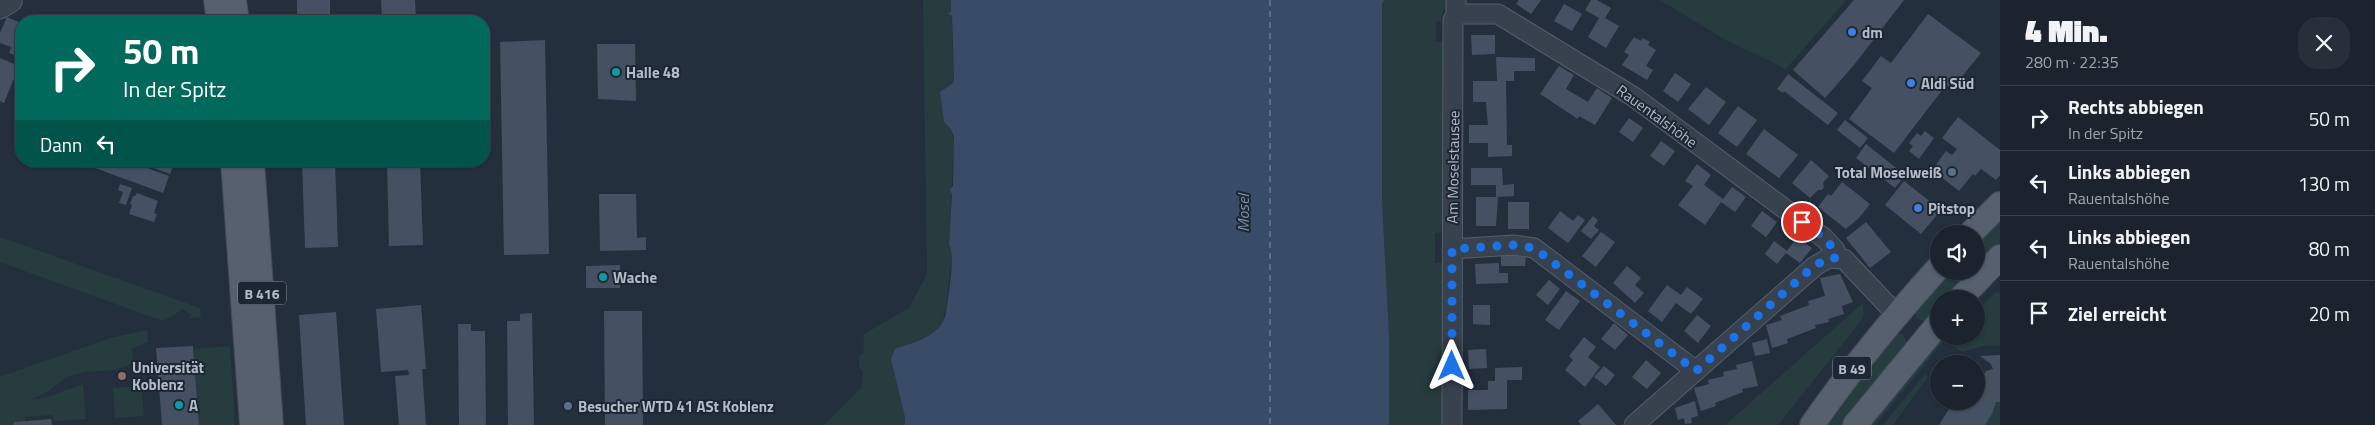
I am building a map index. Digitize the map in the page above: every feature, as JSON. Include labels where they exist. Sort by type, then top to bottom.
[{"type":"main road","points":[[216,0],[218,15]]},
{"type":"main road","points":[[234,0],[236,15]]},
{"type":"main road","name":"B 416","points":[[233,167],[252,425]]},
{"type":"main road","name":"B 416","points":[[252,167],[271,425]]},
{"type":"main road","points":[[1979,225],[2000,204]]},
{"type":"main road","points":[[1969,290],[1991,267]]},
{"type":"main road","name":"B 49","points":[[1812,425],[1847,374],[1896,314],[1930,277]]},
{"type":"main road","name":"B 49","points":[[1896,314],[1930,329]]},
{"type":"main road","name":"B 49","points":[[1855,425],[1930,332]]},
{"type":"street","name":"Am Moselstausee","points":[[1452,425],[1453,20],[1456,7]]},
{"type":"street","name":"Rauentalshöhe","points":[[1456,7],[1498,14],[1634,97],[1824,238],[1835,250],[1836,258],[1844,259],[1853,266],[1877,296],[1896,314]]},
{"type":"street","points":[[1452,249],[1514,245],[1534,248],[1696,371]]},
{"type":"street","points":[[1634,425],[1814,266],[1829,258],[1836,258]]},
{"type":"green space","points":[[923,0],[951,0],[954,78],[953,83],[940,92],[944,122],[951,129],[954,141],[949,244],[951,261],[943,320],[933,333],[895,349],[891,359],[906,417],[905,425],[824,425],[862,387],[863,372],[859,367],[859,356],[863,353],[864,334],[909,308],[927,274]]},
{"type":"green space","points":[[1385,0],[1447,0],[1441,21],[1436,22],[1436,42],[1447,42],[1445,232],[1435,233],[1435,263],[1448,263],[1446,425],[1389,425],[1389,335],[1382,200],[1382,3]]},
{"type":"green space","points":[[1660,0],[1846,0],[1786,69],[1724,39]]},
{"type":"green space","points":[[2000,214],[2000,246],[1985,258],[1985,228]]},
{"type":"green space","points":[[0,237],[200,308],[201,317],[188,318],[191,315],[183,309],[163,321],[0,262]]},
{"type":"green space","points":[[1943,280],[1967,280],[1957,290],[1933,290]]},
{"type":"green space","points":[[1997,291],[2000,294],[2000,345],[1982,346],[1962,352],[1953,345],[1985,345],[1985,303]]},
{"type":"green space","points":[[1930,293],[1930,318],[1924,321],[1917,318],[1913,310]]},
{"type":"green space","points":[[1863,303],[1864,315],[1860,322],[1778,425],[1725,425]]},
{"type":"green space","points":[[147,330],[148,342],[132,349],[133,363],[116,370],[83,372],[66,377],[49,391],[31,400],[45,398],[83,384],[86,419],[54,421],[53,415],[25,417],[25,421],[14,422],[14,425],[0,425],[0,377],[110,338]]},
{"type":"green space","points":[[1895,332],[1903,335],[1907,343],[1845,425],[1817,425]]},
{"type":"green space","points":[[1931,345],[1941,345],[1932,355],[1930,355],[1930,358],[1875,425],[1863,425]]},
{"type":"green space","points":[[230,346],[235,425],[199,425],[194,349]]},
{"type":"green space","points":[[1925,374],[1928,377],[1893,425],[1883,425]]},
{"type":"green space","points":[[141,386],[144,416],[115,418],[113,388]]},
{"type":"green space","points":[[1996,402],[2000,402],[2000,425],[1985,425]]},
{"type":"water","name":"Mosel","points":[[951,0],[1385,0],[1382,3],[1382,200],[1389,335],[1389,425],[905,425],[905,417],[891,359],[895,349],[926,337],[939,328],[946,313],[951,277],[952,258],[949,244],[952,195],[950,189],[953,186],[954,137],[951,129],[944,122],[940,92],[953,83],[954,78],[952,16],[948,13],[951,12]]},
{"type":"building","points":[[297,0],[330,0],[330,15],[297,15]]},
{"type":"building","points":[[381,0],[415,0],[416,15],[382,15]]},
{"type":"building","points":[[1519,0],[1541,0],[1531,14],[1516,4]]},
{"type":"building","points":[[1591,0],[1597,0],[1611,8],[1605,18],[1619,26],[1606,48],[1588,37],[1599,18],[1585,10]]},
{"type":"building","name":"dm","points":[[1854,0],[1904,0],[1854,65],[1825,98],[1793,70]]},
{"type":"building","points":[[1564,4],[1582,14],[1572,31],[1554,21]]},
{"type":"building","name":"Aldi Süd","points":[[1928,14],[1981,53],[1952,89],[1946,85],[1894,153],[1849,119],[1872,88],[1862,81],[1881,56],[1891,63]]},
{"type":"building","points":[[7,17],[15,20],[15,55],[9,53],[11,47],[0,43],[0,33]]},
{"type":"building","points":[[1471,35],[1495,35],[1495,54],[1472,55]]},
{"type":"building","points":[[1634,37],[1641,41],[1643,38],[1650,42],[1648,45],[1656,50],[1646,66],[1653,70],[1647,80],[1622,65],[1629,55],[1624,52]]},
{"type":"building","points":[[545,40],[549,254],[504,255],[500,42]]},
{"type":"building","name":"Halle 48","points":[[597,44],[635,44],[636,101],[598,99]]},
{"type":"building","points":[[1496,57],[1535,58],[1535,71],[1514,71],[1514,81],[1506,81],[1507,145],[1512,145],[1512,156],[1488,157],[1488,143],[1469,143],[1469,125],[1488,125],[1486,102],[1473,102],[1473,81],[1497,81]]},
{"type":"building","points":[[0,58],[15,64],[15,76],[4,103],[0,101]]},
{"type":"building","points":[[1559,66],[1574,75],[1566,89],[1588,102],[1597,88],[1612,98],[1595,125],[1579,116],[1578,119],[1540,94]]},
{"type":"building","points":[[1675,73],[1691,84],[1678,102],[1663,91]]},
{"type":"building","points":[[1788,74],[1838,113],[1828,125],[1784,91],[1783,93],[1777,89]]},
{"type":"building","points":[[1706,87],[1726,102],[1709,125],[1688,109]]},
{"type":"building","points":[[1738,106],[1757,120],[1737,147],[1718,133]]},
{"type":"building","points":[[1958,117],[2000,150],[2000,175],[1996,180],[1981,169],[1975,176],[1973,174],[1959,191],[1932,170],[1946,151],[1952,155],[1957,149],[1942,138]]},
{"type":"building","points":[[1629,118],[1643,128],[1633,142],[1619,132]]},
{"type":"building","points":[[1845,120],[1868,138],[1860,148],[1837,130]]},
{"type":"building","points":[[1764,129],[1798,155],[1779,178],[1746,154]]},
{"type":"building","points":[[1925,131],[1934,138],[1919,159],[1909,151],[1913,146],[1909,143],[1917,133],[1921,136]]},
{"type":"building","points":[[1661,141],[1675,151],[1664,166],[1650,156]]},
{"type":"building","points":[[1866,144],[1905,175],[1895,188],[1856,158]]},
{"type":"building","points":[[1811,160],[1829,176],[1823,183],[1824,187],[1822,190],[1818,190],[1810,198],[1792,183]]},
{"type":"building","points":[[1697,164],[1711,175],[1704,185],[1723,199],[1732,187],[1746,197],[1735,212],[1721,202],[1705,225],[1678,205],[1693,186],[1685,181]]},
{"type":"building","points":[[92,167],[144,167],[169,176],[163,193]]},
{"type":"building","points":[[151,167],[173,167],[170,174]]},
{"type":"building","points":[[302,167],[335,167],[338,247],[305,248]]},
{"type":"building","points":[[387,167],[420,167],[423,245],[389,246]]},
{"type":"building","points":[[1471,168],[1502,168],[1503,185],[1514,184],[1514,196],[1498,197],[1496,226],[1476,226],[1476,197],[1496,197],[1496,185],[1471,185]]},
{"type":"building","points":[[1904,181],[1941,210],[1921,234],[1885,205]]},
{"type":"building","points":[[1842,182],[1870,204],[1859,218],[1846,229],[1818,207],[1828,194],[1831,196]]},
{"type":"building","points":[[120,184],[132,188],[126,205],[119,203],[123,192],[118,190]]},
{"type":"building","points":[[137,193],[158,201],[154,213],[157,214],[154,222],[129,214],[133,196]]},
{"type":"building","points":[[599,194],[636,194],[637,238],[646,237],[646,250],[600,251]]},
{"type":"building","points":[[1508,202],[1529,202],[1529,229],[1508,229]]},
{"type":"building","points":[[1560,211],[1573,221],[1578,215],[1585,220],[1568,243],[1548,228]]},
{"type":"building","points":[[1762,211],[1777,222],[1766,237],[1751,226]]},
{"type":"building","points":[[1593,216],[1598,220],[1594,226],[1599,230],[1591,239],[1581,231]]},
{"type":"building","points":[[1866,222],[1891,252],[1870,268],[1846,238]]},
{"type":"building","points":[[1601,232],[1615,242],[1596,267],[1582,256]]},
{"type":"building","points":[[1797,237],[1812,248],[1800,263],[1786,253],[1777,264],[1765,254],[1774,241],[1787,251]]},
{"type":"building","points":[[1501,253],[1526,253],[1525,266],[1501,266]]},
{"type":"building","points":[[1499,263],[1499,273],[1508,273],[1508,283],[1476,284],[1475,264]]},
{"type":"building","name":"Wache","points":[[620,265],[620,288],[586,288],[586,266]]},
{"type":"building","points":[[1627,266],[1641,278],[1635,285],[1644,293],[1635,303],[1613,283]]},
{"type":"building","points":[[1840,274],[1853,302],[1842,306],[1844,314],[1828,319],[1829,322],[1815,325],[1816,328],[1787,339],[1788,343],[1772,348],[1766,325],[1782,320],[1780,316],[1809,305],[1808,301],[1825,296],[1820,278]]},
{"type":"building","points":[[1549,280],[1560,289],[1548,305],[1536,295]]},
{"type":"building","points":[[1667,285],[1681,295],[1687,287],[1703,299],[1691,314],[1676,303],[1662,322],[1648,311]]},
{"type":"building","points":[[1566,291],[1580,301],[1559,330],[1545,320]]},
{"type":"building","points":[[421,305],[426,369],[422,369],[426,425],[399,425],[395,376],[409,375],[408,370],[381,372],[376,309]]},
{"type":"building","points":[[1473,305],[1490,305],[1490,325],[1473,324]]},
{"type":"building","points":[[604,311],[642,311],[643,425],[605,425]]},
{"type":"building","points":[[336,312],[344,425],[306,425],[299,315]]},
{"type":"building","points":[[532,313],[534,425],[508,425],[507,321],[520,321],[520,314]]},
{"type":"building","points":[[1697,315],[1711,326],[1698,343],[1684,331]]},
{"type":"building","points":[[1614,323],[1628,335],[1615,350],[1601,339]]},
{"type":"building","points":[[458,324],[471,324],[471,331],[485,331],[486,425],[459,425]]},
{"type":"building","points":[[1584,337],[1596,347],[1588,357],[1600,367],[1585,387],[1565,370],[1573,360],[1569,356]]},
{"type":"building","points":[[1767,339],[1770,353],[1755,356],[1752,343]]},
{"type":"building","name":"A","points":[[193,346],[199,425],[162,425],[156,348]]},
{"type":"building","points":[[1486,349],[1487,368],[1469,369],[1468,350]]},
{"type":"building","points":[[2000,355],[2000,402],[1996,402],[1992,414],[1985,425],[1939,425],[1948,410],[1985,410],[1985,372],[1993,369],[1991,364],[1985,360],[1985,356]]},
{"type":"building","points":[[1646,360],[1661,373],[1647,389],[1632,377]]},
{"type":"building","points":[[1752,361],[1758,386],[1742,389],[1743,392],[1715,403],[1716,406],[1701,411],[1694,388],[1709,384],[1708,380],[1724,376],[1723,372],[1737,369],[1736,365]]},
{"type":"building","points":[[1604,366],[1615,375],[1606,386],[1594,377]]},
{"type":"building","points":[[1522,367],[1522,380],[1507,380],[1507,409],[1468,410],[1468,390],[1488,390],[1488,381],[1495,381],[1495,368]]},
{"type":"building","points":[[1695,401],[1698,416],[1691,418],[1692,423],[1685,424],[1684,418],[1678,420],[1675,408]]},
{"type":"building","points":[[1598,404],[1616,425],[1581,425],[1578,421]]},
{"type":"building","points":[[51,419],[52,425],[14,425],[14,422]]},
{"type":"ferry route","points":[[1270,0],[1270,425]]},
{"type":"place","name":"dm","points":[[1852,32]]},
{"type":"place","name":"Halle 48","points":[[616,72]]},
{"type":"place","name":"Aldi Süd","points":[[1911,83]]},
{"type":"place","name":"Total Moselweiß","points":[[1952,172]]},
{"type":"place","name":"Pitstop","points":[[1918,208]]},
{"type":"place","name":"Wache","points":[[603,277]]},
{"type":"place","name":"Universität Koblenz","points":[[122,376]]},
{"type":"place","name":"A","points":[[179,405]]},
{"type":"place","name":"Besucher WTD 41 ASt Koblenz","points":[[568,406]]},
{"type":"route","points":[[1452,366],[1452,249],[1514,245],[1534,248],[1696,371],[1814,266],[1829,258],[1836,258],[1835,250],[1824,238],[1802,222]]}]
